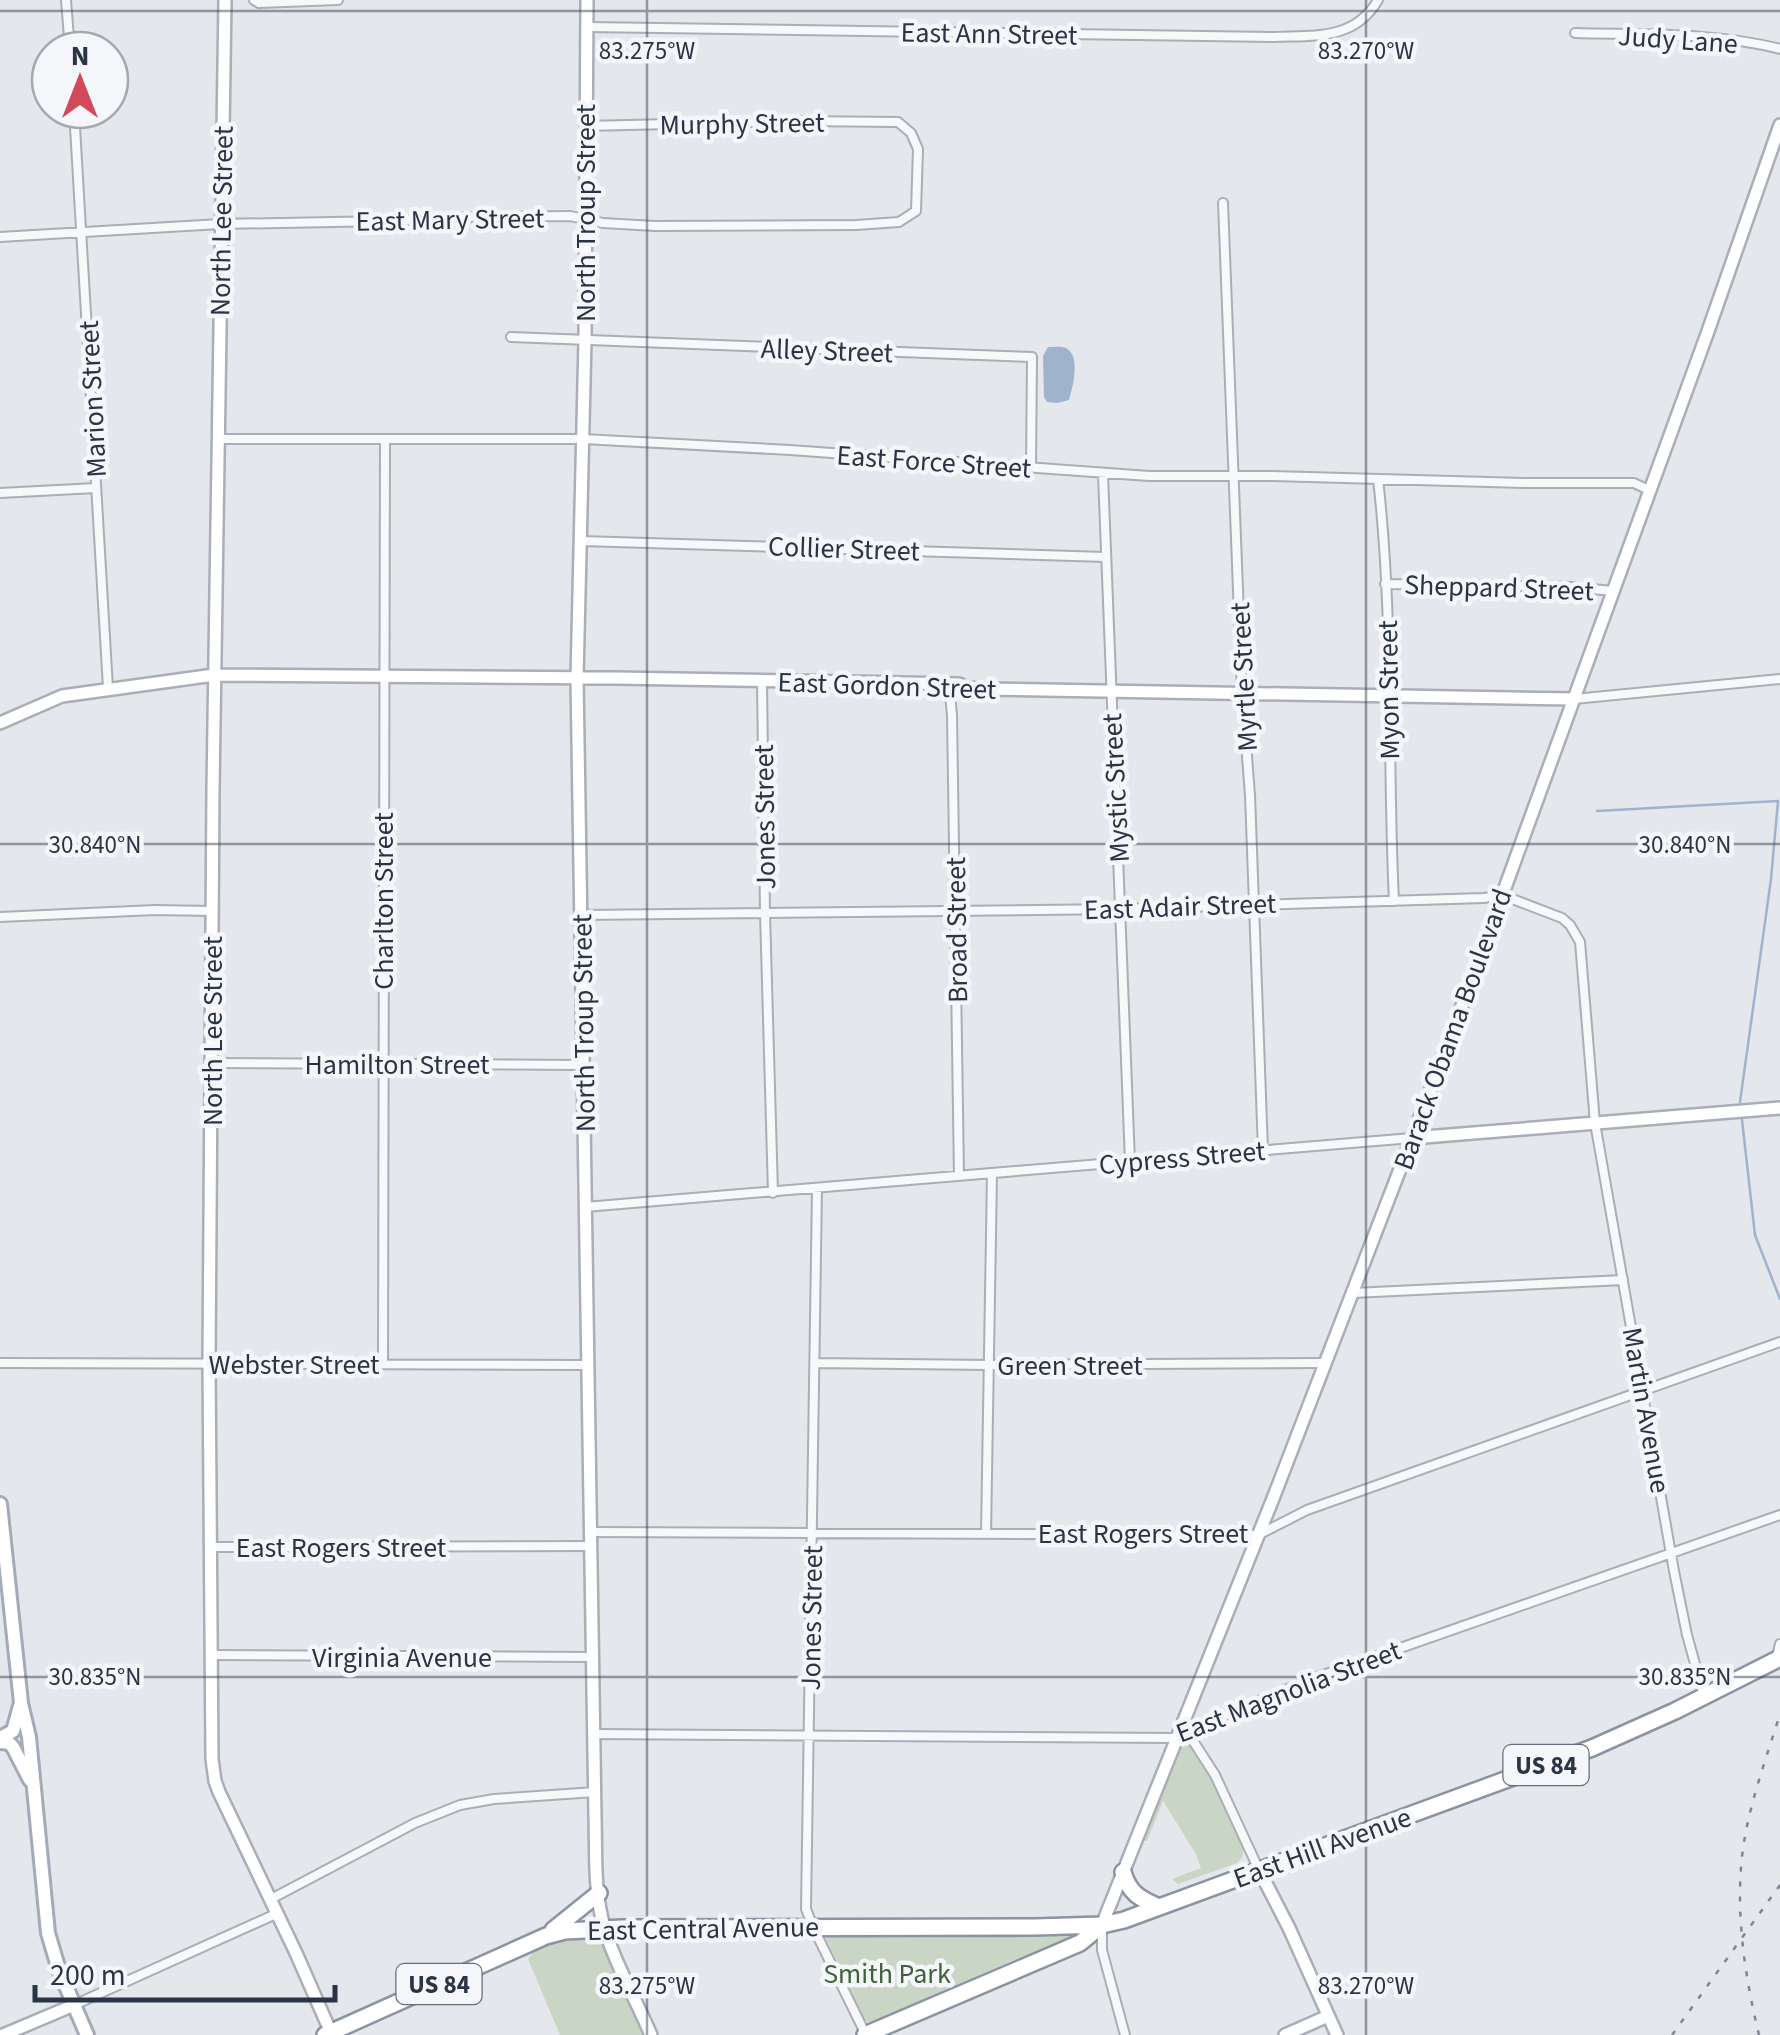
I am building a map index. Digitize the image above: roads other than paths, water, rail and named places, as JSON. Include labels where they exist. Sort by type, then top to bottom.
[{"type":"highway","name":"East Hill Avenue","points":[[866,2035],[1080,1943],[1102,1925],[1592,1748],[1704,1696],[1779,1654]]},
{"type":"highway","points":[[1123,1872],[1134,1895],[1159,1907]]},
{"type":"highway","points":[[546,1936],[599,1893]]},
{"type":"highway","name":"East Central Avenue","points":[[330,2034],[565,1930],[1102,1925]]},
{"type":"main road","points":[[0,1504],[3,1561],[34,1786],[48,1932],[52,1953],[87,2035]]},
{"type":"main road","points":[[0,1740],[13,1730],[21,1703]]},
{"type":"main road","points":[[0,1740],[14,1747],[34,1786]]},
{"type":"street","points":[[66,0],[68,30]]},
{"type":"street","name":"North Lee Street","points":[[225,0],[214,676],[212,1747],[215,1781],[330,2034]]},
{"type":"street","points":[[254,0],[260,4],[338,0]]},
{"type":"street","name":"North Troup Street","points":[[587,0],[577,678],[595,1792],[599,1893],[605,1928],[651,2035]]},
{"type":"street","name":"East Ann Street","points":[[587,27],[1272,37],[1346,30],[1367,16],[1378,0]]},
{"type":"street","name":"Judy Lane","points":[[1575,34],[1696,38],[1780,48]]},
{"type":"street","name":"Murphy Street","points":[[586,126],[898,122],[911,133],[918,149],[919,173],[916,212],[899,222]]},
{"type":"street","name":"Barack Obama Boulevard","points":[[1102,1925],[1182,1735],[1412,1138],[1780,125]]},
{"type":"street","name":"Marion Street","points":[[75,130],[108,688]]},
{"type":"street","name":"Myrtle Street","points":[[1223,204],[1263,1150]]},
{"type":"street","name":"East Mary Street","points":[[0,238],[220,224],[471,217],[570,216],[602,223],[655,226],[899,222]]},
{"type":"street","name":"Alley Street","points":[[511,337],[1032,357],[1031,468]]},
{"type":"street","name":"East Force Street","points":[[218,439],[583,439],[1103,474],[1634,483],[1649,490]]},
{"type":"street","name":"Charlton Street","points":[[383,1364],[385,439]]},
{"type":"street","name":"Mystic Street","points":[[1103,474],[1130,1162]]},
{"type":"street","name":"Myon Street","points":[[1378,480],[1385,584],[1394,901]]},
{"type":"street","points":[[0,493],[96,488]]},
{"type":"street","name":"Collier Street","points":[[581,541],[1106,557]]},
{"type":"street","name":"Sheppard Street","points":[[1385,584],[1613,591]]},
{"type":"street","name":"East Gordon Street","points":[[0,723],[62,696],[214,676],[949,684],[982,689],[1574,699],[1780,679]]},
{"type":"street","name":"Jones Street","points":[[762,681],[773,1193]]},
{"type":"street","name":"Broad Street","points":[[949,684],[959,1176]]},
{"type":"street","name":"East Adair Street","points":[[581,915],[1121,909],[1502,895],[1562,918],[1580,942],[1595,1123]]},
{"type":"street","points":[[0,917],[155,910],[213,912]]},
{"type":"street","name":"Hamilton Street","points":[[212,1063],[583,1065]]},
{"type":"street","name":"Cypress Street","points":[[584,1208],[1780,1108]]},
{"type":"street","name":"Martin Avenue","points":[[1595,1123],[1672,1554],[1704,1696]]},
{"type":"street","points":[[986,1534],[992,1174]]},
{"type":"street","name":"Jones Street","points":[[817,1188],[806,1910],[866,2035]]},
{"type":"street","points":[[1353,1293],[1624,1280]]},
{"type":"street","name":"East Rogers Street","points":[[590,1532],[1258,1535],[1307,1510],[1780,1342]]},
{"type":"street","name":"Webster Street","points":[[0,1363],[588,1365]]},
{"type":"street","name":"Green Street","points":[[815,1363],[1324,1364]]},
{"type":"street","name":"East Magnolia Street","points":[[594,1734],[1182,1735],[1310,1680],[1780,1516]]},
{"type":"street","name":"East Rogers Street","points":[[211,1547],[591,1546]]},
{"type":"street","name":"Virginia Avenue","points":[[212,1656],[592,1657]]},
{"type":"street","points":[[1182,1735],[1216,1775],[1337,2035]]},
{"type":"street","points":[[271,1899],[415,1823],[460,1805],[595,1792]]},
{"type":"street","points":[[3,2035],[278,1914]]},
{"type":"street","points":[[1102,1925],[1102,1950],[1125,2035]]},
{"type":"street","points":[[1285,2035],[1328,2016]]},
{"type":"water","points":[[1048,347],[1071,352],[1075,372],[1069,400],[1047,402],[1044,397],[1043,356]]},
{"type":"waterway","points":[[1597,811],[1778,801],[1740,1102]]},
{"type":"waterway","points":[[1742,1120],[1755,1235],[1780,1299]]},
{"type":"railway","points":[[1759,2035],[1742,1939],[1741,1866],[1751,1810],[1780,1714]]},
{"type":"railway","points":[[1672,2035],[1780,1885]]},
{"type":"park label","name":"Smith Park","points":[[887,1973]]}]
